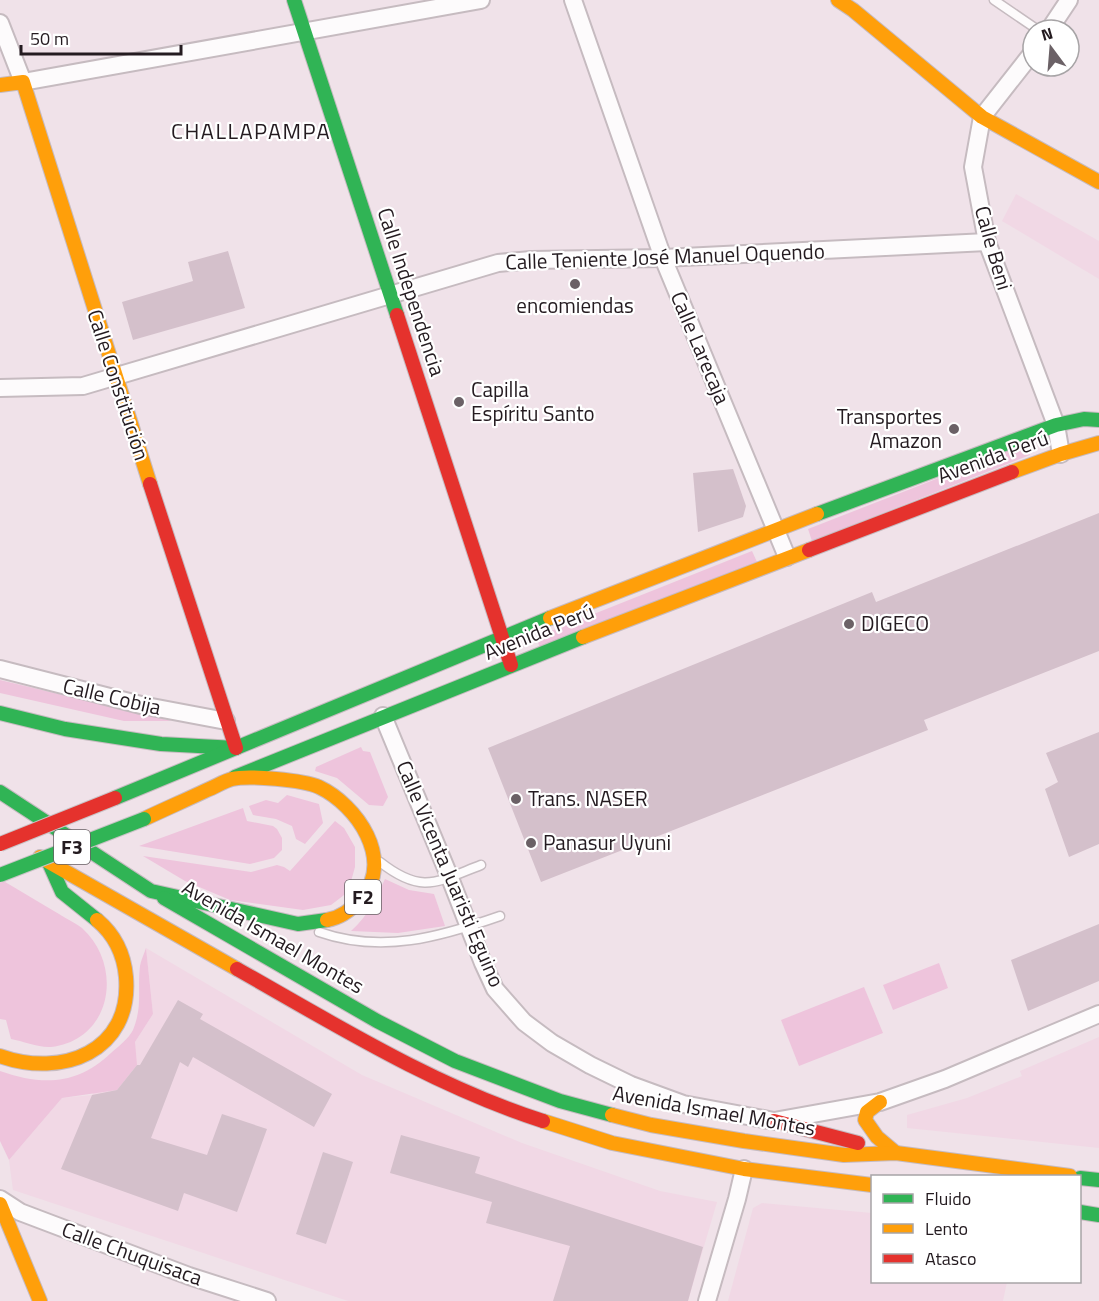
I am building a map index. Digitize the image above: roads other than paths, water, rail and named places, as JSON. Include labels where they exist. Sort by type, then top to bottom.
[{"type":"main road","name":"Calle Independencia","points":[[294,0],[512,665]]},
{"type":"main road","points":[[838,0],[982,117],[1099,182]]},
{"type":"main road","points":[[0,85],[23,82]]},
{"type":"main road","name":"Calle Constitución","points":[[23,82],[115,378],[236,748]]},
{"type":"main road","name":"Avenida Perú","points":[[0,844],[776,529],[1056,425],[1084,419],[1099,420]]},
{"type":"main road","name":"Avenida Perú","points":[[0,874],[144,819],[232,779],[383,716],[787,557],[1060,454],[1099,443]]},
{"type":"main road","points":[[372,692],[383,716]]},
{"type":"main road","points":[[0,713],[64,729],[161,744],[236,748]]},
{"type":"main road","name":"F2","points":[[0,792],[151,891],[298,924],[332,919],[350,911],[366,893],[374,873],[374,855],[360,820],[342,801],[324,790],[299,781],[232,779]]},
{"type":"main road","points":[[0,832],[49,863],[374,1047],[443,1082],[539,1120],[612,1143],[744,1169],[871,1185]]},
{"type":"main road","points":[[0,1056],[23,1064],[41,1066],[62,1064],[83,1057],[101,1044],[117,1026],[125,998],[123,960],[114,938],[101,923],[61,891],[49,863]]},
{"type":"main road","name":"Avenida Ismael Montes","points":[[151,891],[376,1022],[455,1061],[560,1101],[651,1125],[744,1141],[844,1155],[1060,1175]]},
{"type":"main road","points":[[880,1102],[867,1112],[865,1120],[896,1159]]},
{"type":"main road","points":[[774,1121],[896,1159]]},
{"type":"main road","points":[[1081,1178],[1099,1180]]},
{"type":"main road","points":[[0,1204],[40,1301]]},
{"type":"main road","points":[[1081,1212],[1099,1215]]},
{"type":"street","points":[[23,82],[480,0]]},
{"type":"street","name":"Calle Larecaja","points":[[573,0],[663,258],[787,557]]},
{"type":"street","points":[[1057,18],[1069,0]]},
{"type":"street","name":"Calle Constitución","points":[[0,23],[23,82]]},
{"type":"street","name":"Calle Beni","points":[[1021,67],[982,117],[972,167],[987,242],[1056,425],[1060,454]]},
{"type":"street","name":"Calle Teniente José Manuel Oquendo","points":[[0,388],[83,386],[115,378],[498,263],[531,260],[663,258],[987,242]]},
{"type":"street","name":"Calle Cobija","points":[[0,669],[141,705],[226,721]]},
{"type":"street","name":"Calle Vicenta Juaristi Eguino","points":[[383,716],[495,989],[524,1022],[552,1043],[590,1065],[631,1084],[683,1104],[774,1121],[880,1102],[945,1079],[1099,1014]]},
{"type":"street","points":[[708,1301],[744,1169]]},
{"type":"street","name":"Calle Chuquisaca","points":[[0,1199],[20,1212],[189,1276],[267,1301]]},
{"type":"lane","points":[[994,0],[1021,18]]},
{"type":"lane","points":[[374,855],[392,871],[408,879],[433,884],[481,865]]},
{"type":"lane","points":[[298,924],[339,938],[374,942],[421,940],[500,916]]},
{"type":"place","name":"encomiendas","points":[[575,284]]},
{"type":"place","name":"Capilla Espíritu Santo","points":[[459,402]]},
{"type":"place","name":"Transportes Amazon","points":[[954,429]]},
{"type":"place","name":"DIGECO","points":[[849,624]]},
{"type":"place","name":"Trans. NASER","points":[[516,799]]},
{"type":"place","name":"Panasur Uyuni","points":[[531,843]]},
{"type":"district","name":"CHALLAPAMPA","points":[[251,131]]}]
